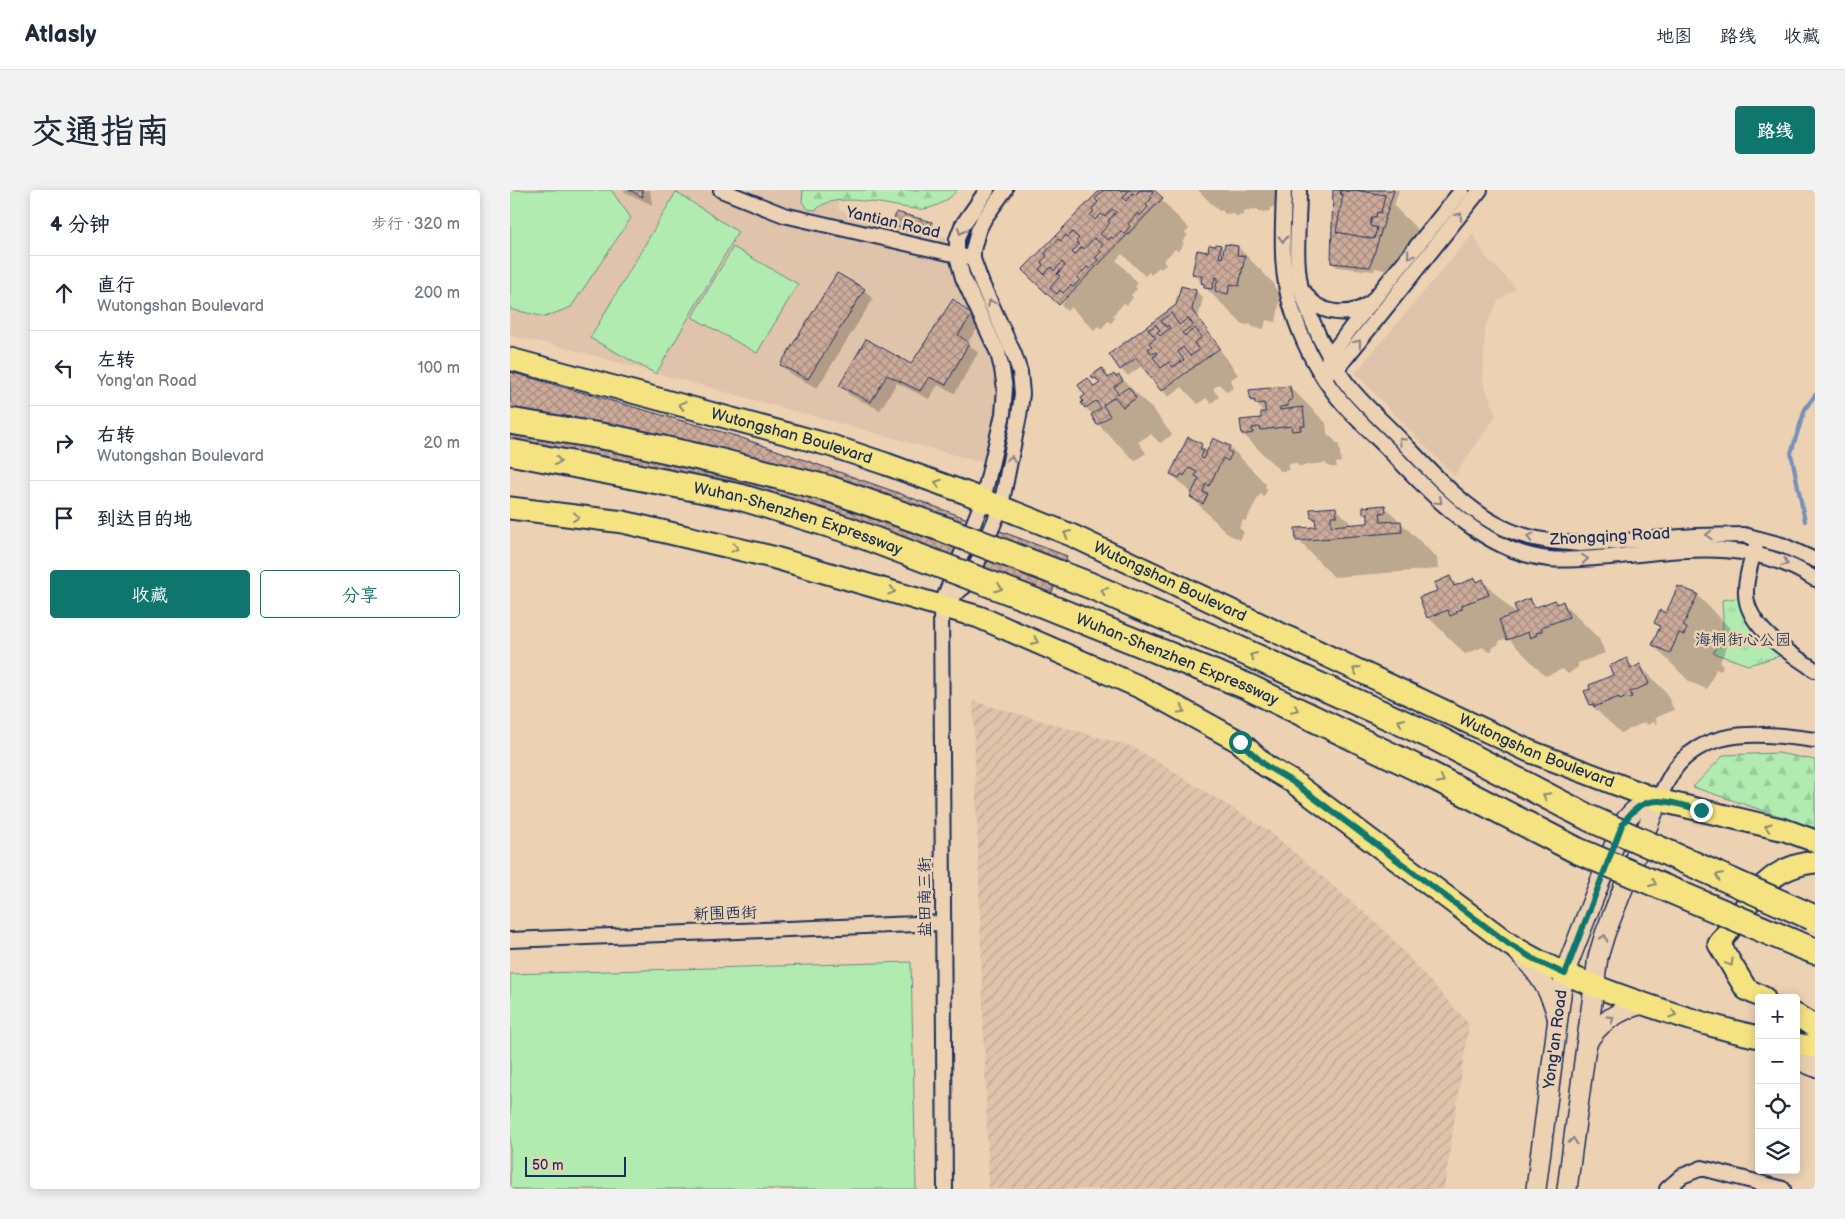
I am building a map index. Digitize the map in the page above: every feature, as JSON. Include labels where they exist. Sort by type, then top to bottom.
[{"type":"highway","name":"Wuhan-Shenzhen Expressway","points":[[510,422],[613,438],[717,461],[830,490],[946,530],[1089,585],[1227,644],[1436,738],[1589,818],[1814,917]]},
{"type":"highway","name":"Wuhan-Shenzhen Expressway","points":[[510,452],[740,497],[848,530],[1006,590],[1246,686],[1421,770],[1576,850],[1806,947]]},
{"type":"main road","name":"Wutongshan Boulevard","points":[[510,359],[858,454],[992,503],[1071,535],[1529,751],[1658,800],[1785,830],[1815,841]]},
{"type":"main road","points":[[510,508],[623,522],[772,557],[980,617],[1142,688],[1240,742],[1266,766],[1308,793],[1509,944],[1537,961],[1594,986],[1645,1004],[1718,1027],[1755,1036]]},
{"type":"main road","name":"Yong'an Road","points":[[1536,1189],[1565,974],[1622,825],[1635,809],[1643,804],[1658,800]]},
{"type":"main road","name":"Yong'an Road","points":[[1567,1189],[1598,957],[1605,934],[1658,800]]},
{"type":"main road","points":[[1756,994],[1746,989],[1719,944],[1742,914],[1748,901],[1769,879],[1793,866],[1815,862]]},
{"type":"main road","points":[[1509,944],[1528,962],[1542,981],[1554,1006],[1558,1025]]},
{"type":"main road","points":[[1585,1047],[1593,1034],[1606,1022],[1630,1009],[1645,1004]]},
{"type":"main road","points":[[1800,1018],[1815,1027]]},
{"type":"main road","points":[[1718,1027],[1755,1042]]},
{"type":"main road","points":[[1800,1045],[1815,1047]]},
{"type":"main road","points":[[1800,1061],[1815,1067]]},
{"type":"street","name":"Yantian Road","points":[[721,190],[784,215],[973,259]]},
{"type":"street","points":[[987,190],[962,226],[957,239],[957,256],[963,278],[998,353],[1005,389],[992,503]]},
{"type":"street","points":[[941,606],[969,583],[1020,416],[1022,394],[1020,372],[973,259],[975,241],[981,225],[1005,190]]},
{"type":"street","name":"Zhongqing Road","points":[[1284,190],[1283,257],[1285,283],[1299,326],[1323,375],[1331,388],[1352,412],[1448,509],[1482,533],[1508,547],[1535,556],[1560,560],[1696,550],[1733,550],[1754,553],[1787,564],[1815,579]]},
{"type":"street","points":[[1299,190],[1299,278],[1304,291],[1317,306],[1330,311],[1354,310],[1366,306],[1376,297]]},
{"type":"street","points":[[1323,375],[1330,356],[1462,190]]},
{"type":"street","points":[[1323,375],[1337,369],[1480,190]]},
{"type":"street","name":"Zhongqing Road","points":[[1299,278],[1307,308],[1330,356],[1350,388],[1454,492],[1487,519],[1514,532],[1541,540],[1579,544],[1716,535],[1744,535],[1757,537],[1790,548],[1815,560]]},
{"type":"street","points":[[1757,537],[1746,588],[1747,604],[1761,627],[1777,643],[1815,670]]},
{"type":"street","name":"盐田南三街","points":[[941,606],[945,1189]]},
{"type":"street","name":"Yong'an Road","points":[[1658,800],[1669,777],[1681,761],[1713,741],[1727,737],[1752,735],[1815,740]]},
{"type":"street","name":"新围西街","points":[[510,940],[942,923]]},
{"type":"street","points":[[1667,1189],[1682,1176],[1702,1168],[1783,1189]]},
{"type":"shaded area","points":[[510,190],[837,190],[839,210],[950,238],[962,280],[996,330],[1010,401],[991,465],[555,345],[510,336]]},
{"type":"shaded area","points":[[1473,234],[1486,257],[1516,288],[1498,301],[1485,327],[1483,381],[1496,416],[1454,476],[1355,373]]},
{"type":"shaded area","points":[[973,701],[1133,747],[1269,831],[1381,927],[1469,1024],[1444,1189],[989,1189]]},
{"type":"green space","points":[[510,190],[611,190],[631,218],[571,307],[545,317],[510,309]]},
{"type":"green space","points":[[803,190],[957,190],[954,194],[933,207],[921,209],[848,200],[824,204],[816,210],[808,209],[802,202]]},
{"type":"green space","points":[[676,192],[738,232],[656,374],[590,338]]},
{"type":"green space","points":[[733,247],[798,284],[757,353],[692,317]]},
{"type":"green space","name":"海桐街心公园","points":[[1744,597],[1780,656],[1748,665],[1713,653],[1722,633],[1722,600]]},
{"type":"green space","points":[[1778,753],[1815,760],[1815,828],[1693,787],[1724,755]]},
{"type":"green space","points":[[911,962],[916,1189],[510,1189],[510,974]]},
{"type":"building","points":[[629,190],[642,190],[643,197]]},
{"type":"building","points":[[1100,190],[1154,190],[1163,198],[1059,305],[1022,270]]},
{"type":"building","points":[[1104,190],[1129,190],[1123,198],[1126,201],[1133,193],[1135,195],[1140,190],[1153,191],[1150,196],[1152,198],[1146,204],[1148,207],[1140,216],[1138,213],[1128,224],[1130,226],[1124,234],[1121,231],[1114,239],[1111,237],[1108,240],[1100,234],[1110,223],[1108,221],[1116,212],[1112,209],[1105,217],[1101,214],[1095,220],[1090,215],[1098,202],[1095,199]]},
{"type":"building","points":[[1333,190],[1394,190],[1370,267],[1331,263]]},
{"type":"building","points":[[1341,190],[1349,192],[1349,190],[1355,190],[1385,195],[1381,213],[1377,212],[1376,217],[1372,217],[1370,226],[1377,228],[1374,239],[1336,232],[1343,195],[1340,194]]},
{"type":"building","points":[[896,212],[932,222],[930,234],[893,225]]},
{"type":"building","points":[[1072,232],[1079,238],[1076,241],[1079,244],[1072,252],[1075,255],[1082,247],[1084,249],[1094,238],[1103,245],[1099,249],[1101,252],[1095,258],[1098,260],[1090,269],[1087,267],[1077,278],[1080,280],[1073,287],[1071,285],[1063,293],[1060,290],[1057,294],[1050,288],[1060,276],[1057,274],[1065,266],[1062,262],[1054,271],[1051,267],[1044,274],[1039,269],[1043,265],[1041,262],[1047,256],[1045,253],[1058,239],[1061,241]]},
{"type":"building","points":[[1216,244],[1221,245],[1219,257],[1222,258],[1225,244],[1238,246],[1237,255],[1245,256],[1239,286],[1230,284],[1228,294],[1215,291],[1218,278],[1215,277],[1212,289],[1204,288],[1204,284],[1201,283],[1202,276],[1192,274],[1197,250],[1208,252],[1209,245],[1216,246]]},
{"type":"building","points":[[837,273],[865,289],[808,379],[780,365]]},
{"type":"building","points":[[1181,286],[1196,290],[1192,310],[1220,348],[1161,391],[1136,358],[1120,370],[1109,354],[1176,305]]},
{"type":"building","points":[[953,299],[972,315],[958,335],[969,343],[946,385],[929,377],[920,391],[887,375],[871,402],[839,386],[866,339],[911,364]]},
{"type":"building","points":[[1171,313],[1179,325],[1188,318],[1193,325],[1182,333],[1185,336],[1195,328],[1202,337],[1194,343],[1199,350],[1190,356],[1183,347],[1178,352],[1184,360],[1173,367],[1169,362],[1161,368],[1153,357],[1158,354],[1156,352],[1152,354],[1148,349],[1152,346],[1149,343],[1156,338],[1148,330],[1156,325],[1160,330],[1157,332],[1160,336],[1170,328],[1168,325],[1166,327],[1161,321]]},
{"type":"building","points":[[1102,368],[1108,378],[1114,374],[1116,377],[1119,375],[1123,381],[1114,387],[1118,394],[1129,387],[1136,398],[1123,407],[1115,397],[1103,405],[1110,416],[1097,425],[1091,415],[1101,408],[1096,401],[1085,408],[1081,403],[1083,401],[1081,398],[1085,395],[1078,385],[1088,378],[1094,387],[1100,383],[1091,376]]},
{"type":"building","points":[[510,372],[736,436],[893,491],[1067,556],[1042,614],[751,509],[510,464]]},
{"type":"building","points":[[1290,386],[1292,400],[1288,401],[1288,406],[1280,407],[1280,410],[1303,407],[1305,426],[1300,426],[1301,430],[1292,431],[1291,426],[1261,430],[1260,427],[1252,428],[1253,433],[1242,435],[1240,420],[1261,418],[1261,412],[1266,412],[1264,403],[1255,404],[1255,400],[1251,401],[1249,390]]},
{"type":"building","points":[[1005,434],[1005,461],[994,461]]},
{"type":"building","points":[[1188,437],[1202,444],[1200,448],[1204,450],[1201,457],[1203,459],[1213,438],[1230,446],[1228,451],[1232,453],[1228,461],[1223,458],[1209,486],[1206,484],[1203,492],[1208,494],[1203,504],[1190,497],[1199,478],[1195,476],[1197,472],[1189,468],[1184,476],[1181,474],[1179,478],[1170,474]]},
{"type":"building","points":[[1385,505],[1386,512],[1380,513],[1381,522],[1401,521],[1402,532],[1296,541],[1295,528],[1316,527],[1315,518],[1311,518],[1310,509],[1336,507],[1337,516],[1331,516],[1331,526],[1368,523],[1368,513],[1363,514],[1363,507]]},
{"type":"building","points":[[1450,576],[1454,586],[1475,578],[1477,582],[1483,579],[1489,595],[1462,605],[1462,609],[1450,616],[1448,610],[1427,618],[1419,597],[1437,591],[1434,583]]},
{"type":"building","points":[[1678,586],[1698,594],[1683,626],[1687,628],[1684,635],[1679,633],[1670,653],[1652,645],[1660,626],[1654,623],[1660,610],[1666,613]]},
{"type":"building","points":[[1530,598],[1534,608],[1555,600],[1557,604],[1563,601],[1569,617],[1542,627],[1542,631],[1530,638],[1528,632],[1507,640],[1499,620],[1517,613],[1514,605]]},
{"type":"building","points":[[1627,658],[1631,669],[1640,664],[1649,684],[1630,692],[1632,697],[1620,700],[1619,697],[1594,707],[1593,704],[1590,705],[1584,691],[1590,689],[1589,685],[1613,675],[1609,666]]},
{"type":"waterway","points":[[1805,521],[1791,453],[1805,409],[1815,395]]},
{"type":"route","points":[[1240,742],[1266,766],[1293,782],[1509,944],[1537,961],[1565,974],[1622,825],[1629,814],[1643,804],[1658,800],[1701,810]]}]
